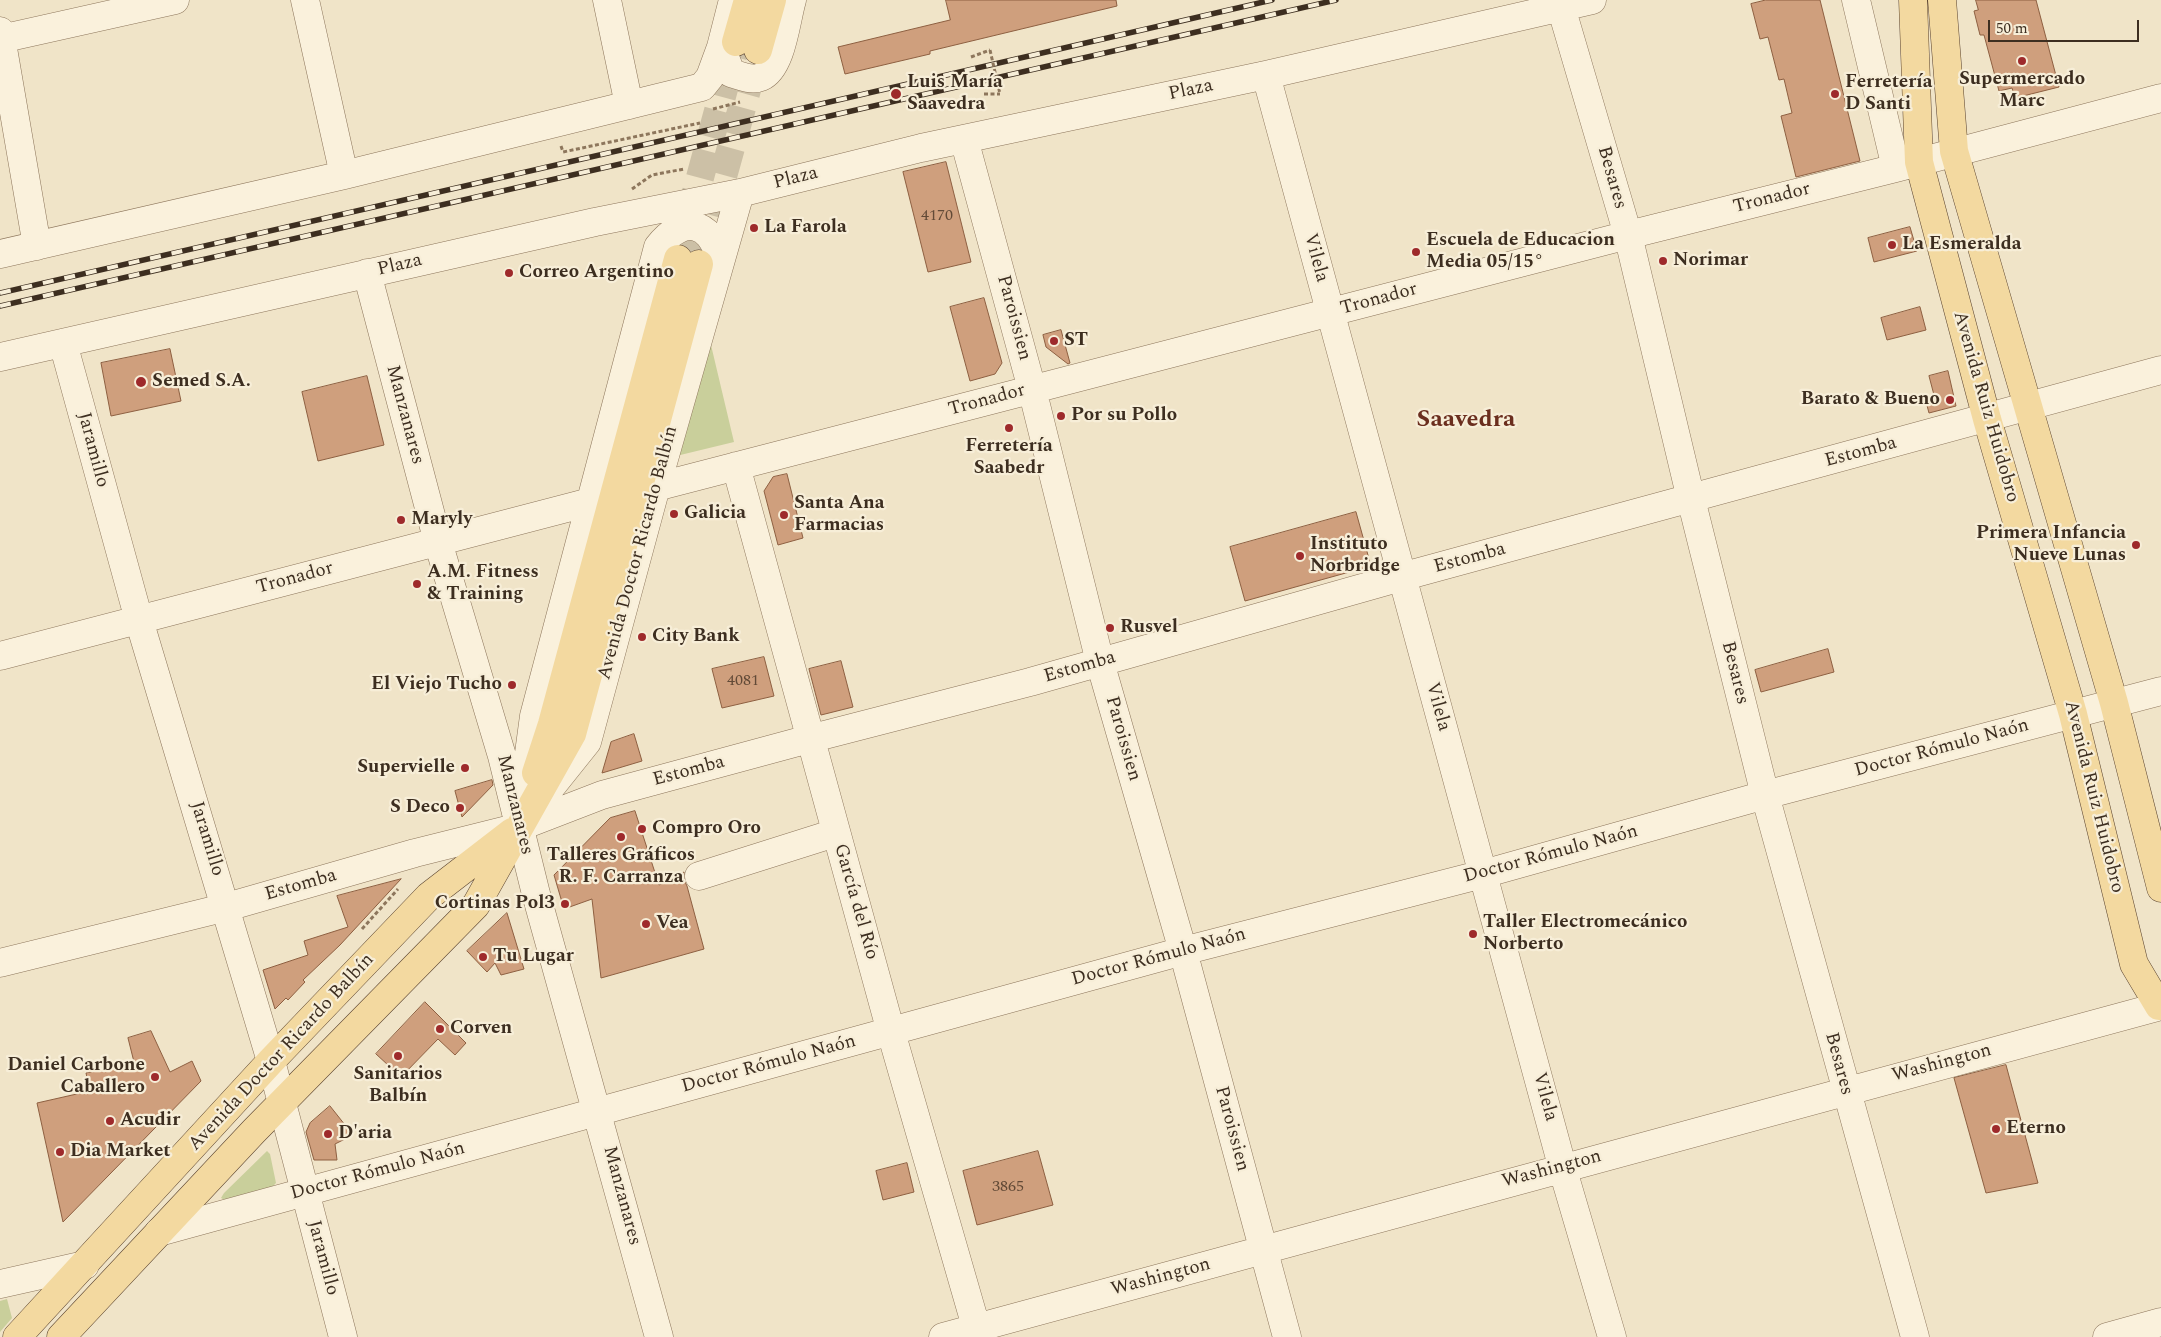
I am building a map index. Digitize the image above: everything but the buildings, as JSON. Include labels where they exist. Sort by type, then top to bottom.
[{"type":"main road","points":[[738,47],[748,0]]},
{"type":"main road","points":[[738,47],[772,0]]},
{"type":"main road","name":"Avenida Ruiz Huidobro","points":[[1912,0],[1907,165],[1987,419],[2073,714],[2134,964],[2161,1007]]},
{"type":"main road","points":[[1942,0],[1954,152],[2114,703],[2161,888]]},
{"type":"main road","points":[[519,827],[552,724],[689,257]]},
{"type":"main road","name":"Avenida Doctor Ricardo Balbín","points":[[17,1337],[271,1061],[429,896],[519,827]]},
{"type":"main road","name":"Avenida Doctor Ricardo Balbín","points":[[61,1337],[282,1102],[476,905],[519,827]]},
{"type":"street","points":[[37,246],[1,36],[175,0]]},
{"type":"street","points":[[305,0],[344,175]]},
{"type":"street","points":[[607,0],[629,104]]},
{"type":"street","points":[[734,0],[738,47],[731,73],[743,77],[760,78],[772,69],[778,57],[792,0]]},
{"type":"street","name":"Plaza","points":[[0,357],[367,273],[740,193],[964,139],[1266,75],[1592,0]]},
{"type":"street","points":[[1856,0],[1907,165]]},
{"type":"street","name":"Besares","points":[[1560,7],[1628,235],[1765,796],[1914,1337]]},
{"type":"street","points":[[0,254],[344,175],[702,87],[738,47]]},
{"type":"street","name":"Vilela","points":[[1266,75],[1401,577],[1563,1167],[1612,1337]]},
{"type":"street","name":"Tronador","points":[[656,487],[2161,98]]},
{"type":"street","name":"Paroissien","points":[[964,139],[1032,390],[1100,662],[1183,951],[1287,1337]]},
{"type":"street","name":"Avenida Doctor Ricardo Balbín","points":[[519,827],[534,716],[590,502],[689,257],[740,193]]},
{"type":"street","points":[[632,215],[643,219],[689,257]]},
{"type":"street","name":"Avenida Doctor Ricardo Balbín","points":[[519,827],[587,742],[656,487],[689,257]]},
{"type":"street","name":"Manzanares","points":[[367,273],[438,542],[502,756],[519,827],[659,1337]]},
{"type":"street","name":"Jaramillo","points":[[63,343],[139,620],[227,907],[271,1061],[343,1337]]},
{"type":"street","name":"Estomba","points":[[0,963],[227,907],[519,827],[602,795],[1030,682],[1401,577],[1987,419],[2161,370]]},
{"type":"street","name":"García del Río","points":[[736,466],[809,739],[978,1332]]},
{"type":"street","name":"Tronador","points":[[0,656],[590,502]]},
{"type":"street","name":"Doctor Rómulo Naón","points":[[159,1232],[1183,951],[1483,874],[2161,690]]},
{"type":"street","points":[[699,876],[836,833]]},
{"type":"street","name":"Washington","points":[[943,1337],[978,1332],[1563,1167],[2161,1007]]},
{"type":"street","points":[[0,1284],[85,1265]]},
{"type":"street","points":[[2107,1337],[2161,1322]]},
{"type":"path","points":[[970,57],[990,50],[1000,94],[984,94]]},
{"type":"path","points":[[570,144],[560,146],[563,152],[700,123]]},
{"type":"green space","points":[[706,324],[734,442],[672,457]]},
{"type":"green space","points":[[267,1151],[270,1154],[276,1183],[271,1188],[227,1201],[221,1198],[224,1193]]},
{"type":"green space","points":[[7,1299],[12,1318],[0,1332],[0,1301]]},
{"type":"tunnel","points":[[678,259],[735,48]]},
{"type":"tunnel","points":[[701,256],[758,50]]},
{"type":"railway","points":[[0,293],[1272,0]]},
{"type":"railway","points":[[0,306],[1336,0]]},
{"type":"place","name":"Supermercado Marc","points":[[2022,61]]},
{"type":"place","name":"Luis María Saavedra","points":[[896,94]]},
{"type":"place","name":"Ferretería D Santi","points":[[1835,94]]},
{"type":"place","name":"La Farola","points":[[754,228]]},
{"type":"place","name":"La Esmeralda","points":[[1892,245]]},
{"type":"place","name":"Escuela de Educacion Media 05/15°","points":[[1416,252]]},
{"type":"place","name":"Norimar","points":[[1663,261]]},
{"type":"place","name":"Correo Argentino","points":[[509,273]]},
{"type":"place","name":"ST","points":[[1054,341]]},
{"type":"place","name":"Semed S.A.","points":[[141,382]]},
{"type":"place","name":"Barato & Bueno","points":[[1950,400]]},
{"type":"place","name":"Por su Pollo","points":[[1061,416]]},
{"type":"place","name":"Ferretería Saabedr","points":[[1009,428]]},
{"type":"place","name":"Galicia","points":[[674,514]]},
{"type":"place","name":"Santa Ana Farmacias","points":[[784,515]]},
{"type":"place","name":"Maryly","points":[[401,520]]},
{"type":"place","name":"Primera Infancia Nueve Lunas","points":[[2136,545]]},
{"type":"place","name":"Instituto Norbridge","points":[[1300,556]]},
{"type":"place","name":"A.M. Fitness & Training","points":[[417,584]]},
{"type":"place","name":"Rusvel","points":[[1110,628]]},
{"type":"place","name":"City Bank","points":[[642,637]]},
{"type":"place","name":"El Viejo Tucho","points":[[512,685]]},
{"type":"place","name":"Supervielle","points":[[465,768]]},
{"type":"place","name":"S Deco","points":[[460,808]]},
{"type":"place","name":"Compro Oro","points":[[642,829]]},
{"type":"place","name":"Talleres Gráficos R. F. Carranza","points":[[621,837]]},
{"type":"place","name":"Cortinas Pol3","points":[[565,904]]},
{"type":"place","name":"Vea","points":[[646,924]]},
{"type":"place","name":"Taller Electromecánico Norberto","points":[[1473,934]]},
{"type":"place","name":"Tu Lugar","points":[[483,957]]},
{"type":"place","name":"Corven","points":[[440,1029]]},
{"type":"place","name":"Sanitarios Balbín","points":[[398,1056]]},
{"type":"place","name":"Daniel Carbone Caballero","points":[[155,1077]]},
{"type":"place","name":"Acudir","points":[[110,1121]]},
{"type":"place","name":"Eterno","points":[[1996,1129]]},
{"type":"place","name":"D'aria","points":[[328,1134]]},
{"type":"place","name":"Dia Market","points":[[60,1152]]},
{"type":"district","name":"Saavedra","points":[[1466,421]]}]
